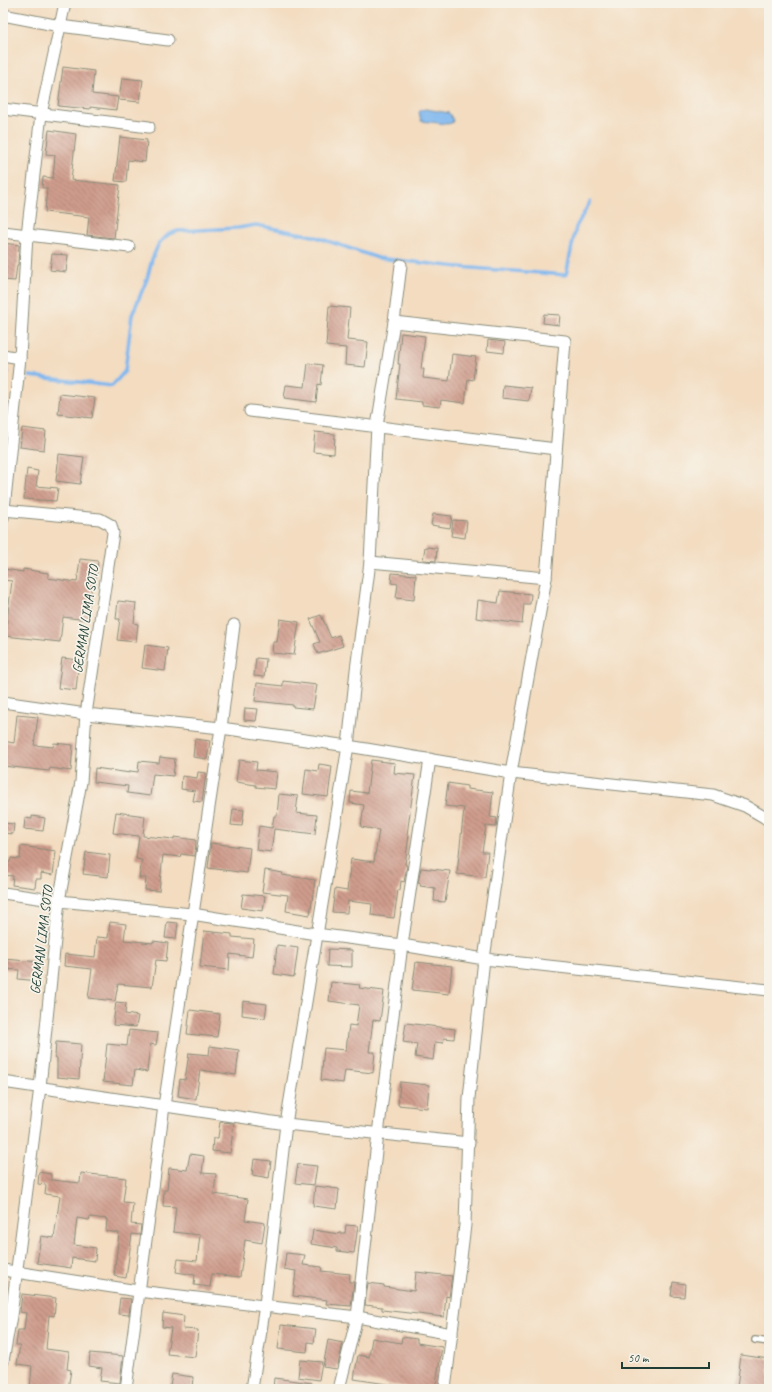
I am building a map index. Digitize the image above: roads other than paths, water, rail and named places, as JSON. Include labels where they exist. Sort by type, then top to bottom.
[{"type":"street","points":[[3,512],[20,358],[27,235],[41,114],[65,3]]},
{"type":"street","points":[[3,15],[60,26],[168,40]]},
{"type":"street","points":[[3,109],[149,127]]},
{"type":"street","points":[[3,232],[129,247]]},
{"type":"street","points":[[252,1389],[265,1305],[286,1124],[348,746],[370,562],[377,426],[394,322],[401,264]]},
{"type":"street","points":[[394,322],[565,341],[546,578],[512,773],[484,959],[469,1098],[469,1143],[465,1225],[446,1389]]},
{"type":"street","points":[[3,355],[20,358]]},
{"type":"street","points":[[250,411],[556,449]]},
{"type":"street","name":"GERMAN LIMA SOTO","points":[[3,512],[100,519],[111,525],[113,533],[86,714],[81,782],[59,900],[40,1087],[11,1316],[3,1361]]},
{"type":"street","points":[[370,562],[546,578]]},
{"type":"street","points":[[126,1389],[164,1106],[221,728],[234,625]]},
{"type":"street","points":[[3,702],[86,714],[221,728],[348,746],[512,773],[713,795],[745,806],[769,821]]},
{"type":"street","points":[[339,1389],[357,1318],[402,945],[430,759]]},
{"type":"street","points":[[3,893],[192,914],[316,934],[402,945],[484,959],[769,990]]},
{"type":"street","points":[[3,1082],[286,1124],[469,1143]]},
{"type":"street","points":[[3,1270],[138,1291],[265,1305],[357,1318],[452,1334]]},
{"type":"lane","points":[[755,1340],[769,1342]]},
{"type":"water","points":[[426,109],[449,113],[453,120],[452,123],[447,124],[421,121],[419,112]]},
{"type":"waterway","points":[[30,376],[112,386],[125,371],[132,315],[147,279],[152,259],[159,243],[169,234],[178,231],[238,228],[256,225],[313,236],[378,258],[459,267],[566,275],[576,227],[590,202]]},
{"type":"waterway","points":[[3,371],[8,372]]}]
